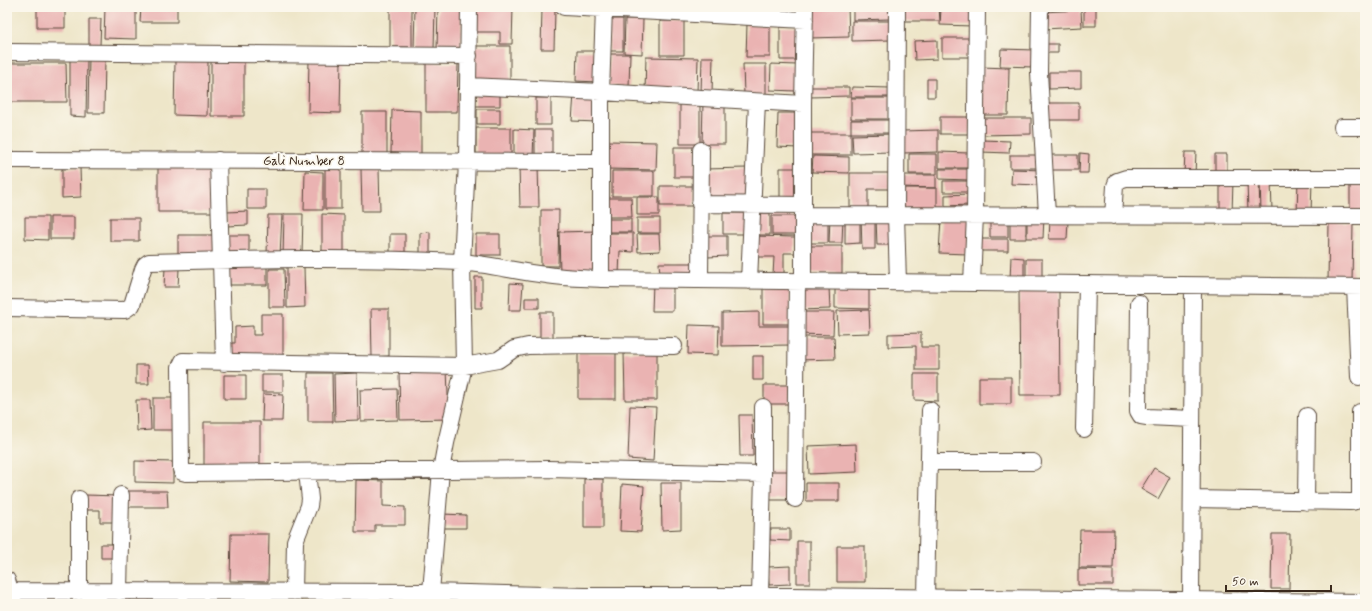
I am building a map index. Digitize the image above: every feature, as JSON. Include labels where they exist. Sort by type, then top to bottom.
[{"type":"street","points":[[430,598],[441,470],[464,366],[462,262],[467,162],[469,7]]},
{"type":"street","points":[[564,7],[805,14],[803,210],[795,500]]},
{"type":"street","points":[[897,7],[896,215],[898,282]]},
{"type":"street","points":[[972,283],[975,215],[977,7]]},
{"type":"street","points":[[1040,7],[1040,72],[1047,215]]},
{"type":"street","points":[[601,279],[601,92],[604,9]]},
{"type":"street","points":[[7,52],[469,56]]},
{"type":"street","points":[[468,86],[803,104]]},
{"type":"street","points":[[749,281],[757,102]]},
{"type":"street","points":[[1342,127],[1365,127]]},
{"type":"street","points":[[700,280],[701,150]]},
{"type":"street","name":"Gali Number 8","points":[[7,160],[601,162]]},
{"type":"street","points":[[218,160],[224,363]]},
{"type":"street","points":[[1113,216],[1115,186],[1117,181],[1126,178],[1365,178]]},
{"type":"street","points":[[700,204],[752,205],[803,210],[896,215],[1365,216]]},
{"type":"street","points":[[7,308],[125,310],[132,305],[143,269],[149,262],[221,260],[347,259],[462,262],[510,268],[547,276],[601,279],[1360,287],[1359,377]]},
{"type":"street","points":[[1084,428],[1087,284]]},
{"type":"street","points":[[1191,600],[1193,286]]},
{"type":"street","points":[[1139,303],[1138,411],[1141,416],[1147,417],[1192,419]]},
{"type":"street","points":[[674,346],[528,346],[514,349],[498,360],[464,366],[224,363],[183,361],[181,364],[180,465],[182,472],[548,469],[763,474]]},
{"type":"street","points":[[760,596],[763,407]]},
{"type":"street","points":[[926,597],[930,410]]},
{"type":"street","points":[[1192,500],[1356,502],[1359,499],[1360,494],[1360,412]]},
{"type":"street","points":[[1306,502],[1307,416]]},
{"type":"street","points":[[929,462],[1033,462]]},
{"type":"street","points":[[294,592],[295,542],[309,506],[310,499],[306,472]]},
{"type":"street","points":[[119,592],[121,495]]},
{"type":"street","points":[[79,499],[79,592]]},
{"type":"street","points":[[10,592],[119,592],[191,598],[294,592],[430,598],[760,596],[791,600],[926,597],[1076,601],[1191,600],[1365,602]]},
{"type":"building","points":[[37,7],[65,7],[65,28],[37,28]]},
{"type":"building","points":[[105,7],[136,7],[136,39],[104,38]]},
{"type":"building","points":[[141,7],[177,7],[177,22],[140,22]]},
{"type":"building","points":[[390,7],[412,7],[412,47],[390,47]]},
{"type":"building","points":[[415,7],[435,7],[434,50],[414,49]]},
{"type":"building","points":[[438,7],[462,7],[461,50],[437,49]]},
{"type":"building","points":[[472,7],[513,7],[512,44],[500,44],[500,32],[472,32]]},
{"type":"building","points":[[809,7],[848,7],[849,37],[809,38]]},
{"type":"building","points":[[853,7],[890,7],[890,19],[853,20]]},
{"type":"building","points":[[902,7],[939,7],[940,21],[902,21]]},
{"type":"building","points":[[1084,7],[1096,7],[1096,26],[1084,26]]},
{"type":"building","points":[[542,9],[555,10],[554,49],[541,49]]},
{"type":"building","points":[[941,9],[973,9],[973,26],[940,25]]},
{"type":"building","points":[[1081,10],[1082,27],[1044,29],[1043,12]]},
{"type":"building","points":[[89,19],[101,19],[100,45],[89,45]]},
{"type":"building","points":[[609,19],[623,19],[623,51],[609,51]]},
{"type":"building","points":[[625,19],[643,19],[642,54],[624,53]]},
{"type":"building","points":[[660,21],[684,21],[684,55],[660,55]]},
{"type":"building","points":[[852,21],[890,21],[890,40],[852,41]]},
{"type":"building","points":[[747,24],[770,25],[770,57],[746,57]]},
{"type":"building","points":[[780,27],[801,27],[801,60],[780,60]]},
{"type":"building","points":[[942,38],[975,38],[975,57],[942,57]]},
{"type":"building","points":[[937,40],[937,59],[915,60],[914,41]]},
{"type":"building","points":[[1045,44],[1058,44],[1058,53],[1045,53]]},
{"type":"building","points":[[471,46],[510,46],[510,82],[471,82]]},
{"type":"building","points":[[1001,49],[1034,50],[1034,67],[1000,66]]},
{"type":"building","points":[[577,51],[599,51],[598,82],[576,81]]},
{"type":"building","points":[[609,54],[630,54],[629,87],[609,86]]},
{"type":"building","points":[[646,57],[698,58],[697,93],[645,91]]},
{"type":"building","points":[[702,57],[713,57],[712,93],[701,93]]},
{"type":"building","points":[[89,58],[105,58],[104,113],[88,113]]},
{"type":"building","points":[[70,59],[87,59],[86,117],[70,116]]},
{"type":"building","points":[[211,59],[244,59],[244,116],[211,116]]},
{"type":"building","points":[[309,59],[341,60],[340,113],[308,112]]},
{"type":"building","points":[[175,61],[208,61],[207,116],[174,115]]},
{"type":"building","points":[[7,63],[66,63],[67,102],[7,102]]},
{"type":"building","points":[[426,63],[458,63],[457,112],[426,112]]},
{"type":"building","points":[[743,64],[766,64],[766,95],[744,95]]},
{"type":"building","points":[[771,64],[797,65],[796,91],[770,90]]},
{"type":"building","points":[[981,67],[1009,68],[1008,115],[980,115]]},
{"type":"building","points":[[1049,72],[1081,72],[1081,88],[1049,89]]},
{"type":"building","points":[[927,79],[935,79],[935,97],[927,97]]},
{"type":"building","points":[[810,87],[849,87],[849,96],[810,97]]},
{"type":"building","points":[[852,87],[890,88],[890,97],[851,97]]},
{"type":"building","points":[[475,89],[500,89],[500,106],[475,106]]},
{"type":"building","points":[[574,94],[598,95],[597,122],[572,121]]},
{"type":"building","points":[[536,98],[551,98],[551,125],[536,125]]},
{"type":"building","points":[[851,98],[891,98],[890,119],[851,119]]},
{"type":"building","points":[[703,102],[725,103],[725,144],[702,144]]},
{"type":"building","points":[[680,103],[700,103],[700,144],[680,144]]},
{"type":"building","points":[[1044,103],[1079,103],[1079,120],[1044,120]]},
{"type":"building","points":[[477,109],[500,109],[500,124],[477,124]]},
{"type":"building","points":[[392,110],[421,111],[421,154],[391,153]]},
{"type":"building","points":[[362,112],[387,112],[387,156],[362,156]]},
{"type":"building","points":[[778,113],[799,113],[798,148],[777,147]]},
{"type":"building","points":[[940,117],[971,117],[970,134],[940,134]]},
{"type":"building","points":[[981,118],[1031,118],[1031,134],[981,135]]},
{"type":"building","points":[[851,120],[889,120],[889,133],[851,133]]},
{"type":"building","points":[[476,128],[511,128],[511,156],[476,155]]},
{"type":"building","points":[[514,129],[534,130],[533,156],[514,155]]},
{"type":"building","points":[[535,130],[552,130],[552,156],[535,155]]},
{"type":"building","points":[[938,130],[938,152],[903,153],[902,131]]},
{"type":"building","points":[[808,133],[851,133],[851,155],[808,155]]},
{"type":"building","points":[[892,134],[892,152],[853,153],[852,135]]},
{"type":"building","points":[[982,140],[1010,141],[1009,153],[981,152]]},
{"type":"building","points":[[608,141],[657,142],[656,170],[607,169]]},
{"type":"building","points":[[674,147],[696,147],[696,177],[674,177]]},
{"type":"building","points":[[939,152],[969,153],[969,168],[939,168]]},
{"type":"building","points":[[1185,152],[1196,152],[1195,174],[1184,174]]},
{"type":"building","points":[[1080,153],[1089,154],[1088,173],[1079,173]]},
{"type":"building","points":[[909,154],[937,154],[937,174],[909,174]]},
{"type":"building","points":[[1215,154],[1227,154],[1227,174],[1215,174]]},
{"type":"building","points":[[1010,155],[1042,155],[1042,168],[1010,168]]},
{"type":"building","points":[[1049,155],[1078,155],[1078,170],[1049,170]]},
{"type":"building","points":[[813,156],[849,157],[849,173],[812,172]]},
{"type":"building","points":[[158,164],[216,164],[215,212],[158,212]]},
{"type":"building","points":[[519,165],[538,165],[539,207],[520,207]]},
{"type":"building","points":[[7,166],[9,166],[8,193],[7,193]]},
{"type":"building","points":[[80,168],[81,197],[62,198],[62,169]]},
{"type":"building","points":[[747,168],[748,199],[706,200],[705,169]]},
{"type":"building","points":[[780,168],[799,168],[799,204],[780,204]]},
{"type":"building","points":[[325,169],[341,169],[341,209],[325,209]]},
{"type":"building","points":[[361,169],[379,169],[380,211],[362,211]]},
{"type":"building","points":[[939,169],[969,169],[969,180],[939,179]]},
{"type":"building","points":[[1012,169],[1042,170],[1041,185],[1011,184]]},
{"type":"building","points":[[305,171],[323,172],[323,210],[304,210]]},
{"type":"building","points":[[612,171],[654,171],[654,196],[612,196]]},
{"type":"building","points":[[850,173],[889,173],[889,189],[868,189],[868,209],[850,209]]},
{"type":"building","points":[[900,175],[936,175],[936,188],[900,187]]},
{"type":"building","points":[[1298,179],[1312,180],[1311,214],[1297,214]]},
{"type":"building","points":[[1350,179],[1364,179],[1363,212],[1350,212]]},
{"type":"building","points":[[943,181],[968,181],[968,192],[943,192]]},
{"type":"building","points":[[1220,181],[1233,181],[1232,213],[1220,213]]},
{"type":"building","points":[[1247,181],[1259,181],[1260,211],[1248,212]]},
{"type":"building","points":[[1260,181],[1271,181],[1272,210],[1261,210]]},
{"type":"building","points":[[660,186],[694,186],[694,206],[660,206]]},
{"type":"building","points":[[897,188],[937,188],[937,209],[897,209]]},
{"type":"building","points":[[247,189],[266,189],[266,209],[247,209]]},
{"type":"building","points":[[969,194],[969,205],[945,206],[945,195]]},
{"type":"building","points":[[637,197],[659,197],[659,215],[637,215]]},
{"type":"building","points":[[604,198],[631,198],[632,217],[605,217]]},
{"type":"building","points":[[541,210],[559,210],[558,266],[541,266]]},
{"type":"building","points":[[248,211],[248,225],[227,226],[227,212]]},
{"type":"building","points":[[723,213],[748,213],[748,234],[723,234]]},
{"type":"building","points":[[754,213],[770,213],[770,235],[753,235]]},
{"type":"building","points":[[284,214],[303,214],[302,256],[283,256]]},
{"type":"building","points":[[322,214],[344,215],[344,251],[322,251]]},
{"type":"building","points":[[268,215],[282,215],[280,256],[267,255]]},
{"type":"building","points":[[772,216],[799,216],[799,235],[772,235]]},
{"type":"building","points":[[811,216],[828,216],[828,243],[811,243]]},
{"type":"building","points":[[875,216],[875,249],[862,249],[861,217]]},
{"type":"building","points":[[25,217],[48,217],[48,240],[25,239]]},
{"type":"building","points":[[50,217],[74,217],[74,239],[50,239]]},
{"type":"building","points":[[830,217],[843,217],[842,243],[829,243]]},
{"type":"building","points":[[860,217],[860,243],[845,244],[845,218]]},
{"type":"building","points":[[1027,217],[1044,217],[1043,238],[1027,238]]},
{"type":"building","points":[[110,218],[139,218],[139,241],[110,241]]},
{"type":"building","points":[[637,218],[660,218],[660,233],[637,233]]},
{"type":"building","points":[[876,218],[894,218],[894,245],[877,245]]},
{"type":"building","points":[[941,218],[970,219],[968,254],[939,253]]},
{"type":"building","points":[[990,218],[1008,218],[1008,237],[990,237]]},
{"type":"building","points":[[1010,218],[1026,218],[1026,239],[1010,239]]},
{"type":"building","points":[[605,219],[631,219],[631,232],[605,232]]},
{"type":"building","points":[[1050,220],[1068,221],[1067,239],[1049,239]]},
{"type":"building","points":[[1329,223],[1353,223],[1352,283],[1328,282]]},
{"type":"building","points":[[597,231],[597,274],[560,274],[559,232]]},
{"type":"building","points":[[430,232],[430,259],[420,259],[420,233]]},
{"type":"building","points":[[605,233],[633,233],[633,252],[620,251],[619,274],[604,273]]},
{"type":"building","points":[[390,234],[405,234],[405,255],[390,256]]},
{"type":"building","points":[[476,234],[500,234],[500,255],[476,255]]},
{"type":"building","points":[[637,234],[659,234],[660,251],[638,252]]},
{"type":"building","points":[[178,235],[214,235],[215,257],[178,258]]},
{"type":"building","points":[[228,235],[249,235],[249,255],[228,255]]},
{"type":"building","points":[[707,236],[727,236],[727,256],[708,257]]},
{"type":"building","points":[[754,236],[795,237],[795,253],[784,253],[784,275],[773,275],[774,257],[754,257]]},
{"type":"building","points":[[976,239],[1008,239],[1008,251],[976,251]]},
{"type":"building","points":[[808,246],[842,246],[842,273],[808,273]]},
{"type":"building","points":[[1011,257],[1024,258],[1024,280],[1010,280]]},
{"type":"building","points":[[1026,259],[1042,259],[1042,281],[1026,281]]},
{"type":"building","points":[[659,263],[695,263],[695,274],[660,274]]},
{"type":"building","points":[[267,265],[267,285],[230,285],[229,266]]},
{"type":"building","points":[[287,267],[304,267],[305,307],[287,308]]},
{"type":"building","points":[[165,268],[179,269],[178,287],[164,287]]},
{"type":"building","points":[[269,269],[284,269],[285,307],[269,307]]},
{"type":"building","points":[[475,277],[482,277],[482,308],[475,308]]},
{"type":"building","points":[[510,283],[523,284],[521,310],[509,310]]},
{"type":"building","points":[[653,283],[673,284],[673,311],[652,311]]},
{"type":"building","points":[[763,284],[790,284],[790,324],[763,324]]},
{"type":"building","points":[[835,285],[869,286],[869,309],[835,308]]},
{"type":"building","points":[[829,287],[830,309],[799,310],[799,288]]},
{"type":"building","points":[[1019,290],[1059,290],[1060,395],[1020,395]]},
{"type":"building","points":[[525,298],[539,298],[539,308],[525,308]]},
{"type":"building","points":[[371,309],[389,309],[389,356],[372,357]]},
{"type":"building","points":[[869,310],[870,333],[838,334],[837,311]]},
{"type":"building","points":[[540,312],[553,312],[553,338],[540,338]]},
{"type":"building","points":[[759,312],[759,326],[792,326],[792,345],[722,346],[722,313]]},
{"type":"building","points":[[798,312],[834,312],[833,335],[798,334]]},
{"type":"building","points":[[261,314],[283,314],[283,355],[230,355],[229,343],[235,343],[235,327],[253,326],[253,335],[261,335]]},
{"type":"building","points":[[689,325],[719,326],[718,355],[688,354]]},
{"type":"building","points":[[921,333],[921,347],[939,347],[939,370],[916,370],[916,346],[888,347],[888,334]]},
{"type":"building","points":[[799,337],[834,337],[835,359],[799,360]]},
{"type":"building","points":[[624,352],[657,352],[657,400],[625,400]]},
{"type":"building","points":[[578,353],[616,353],[616,399],[578,399]]},
{"type":"building","points":[[753,356],[763,356],[763,380],[753,380]]},
{"type":"building","points":[[136,365],[148,365],[149,384],[136,384]]},
{"type":"building","points":[[447,369],[449,419],[400,420],[399,371]]},
{"type":"building","points":[[308,373],[332,373],[333,422],[308,422]]},
{"type":"building","points":[[357,373],[358,420],[335,421],[334,374]]},
{"type":"building","points":[[914,374],[938,374],[938,401],[914,400]]},
{"type":"building","points":[[224,375],[246,375],[246,399],[224,399]]},
{"type":"building","points":[[262,375],[283,375],[283,392],[262,392]]},
{"type":"building","points":[[979,377],[1011,377],[1011,404],[979,404]]},
{"type":"building","points":[[764,385],[790,385],[790,404],[764,404]]},
{"type":"building","points":[[397,389],[398,420],[361,421],[360,390]]},
{"type":"building","points":[[263,394],[283,395],[282,421],[262,421]]},
{"type":"building","points":[[153,398],[174,398],[174,430],[153,430]]},
{"type":"building","points":[[136,400],[150,400],[151,430],[137,431]]},
{"type":"building","points":[[630,406],[656,407],[653,461],[628,459]]},
{"type":"building","points":[[739,415],[752,415],[753,456],[740,456]]},
{"type":"building","points":[[204,422],[260,422],[260,469],[204,469]]},
{"type":"building","points":[[856,444],[857,472],[809,474],[808,446]]},
{"type":"building","points":[[135,461],[173,462],[173,483],[135,482]]},
{"type":"building","points":[[1154,468],[1170,477],[1158,499],[1141,489]]},
{"type":"building","points":[[768,471],[791,471],[791,500],[767,500]]},
{"type":"building","points":[[584,479],[603,479],[603,528],[584,528]]},
{"type":"building","points":[[356,480],[383,481],[383,506],[405,507],[405,525],[375,525],[375,532],[355,532]]},
{"type":"building","points":[[661,483],[681,483],[681,529],[662,530]]},
{"type":"building","points":[[806,483],[839,483],[839,501],[806,501]]},
{"type":"building","points":[[622,484],[644,486],[641,532],[620,531]]},
{"type":"building","points":[[124,491],[167,491],[168,507],[125,507]]},
{"type":"building","points":[[85,495],[118,496],[117,522],[100,522],[100,510],[85,510]]},
{"type":"building","points":[[442,514],[466,515],[466,528],[441,528]]},
{"type":"building","points":[[770,529],[790,529],[790,541],[770,540]]},
{"type":"building","points":[[1080,530],[1114,530],[1113,568],[1079,568]]},
{"type":"building","points":[[231,534],[269,534],[268,582],[230,581]]},
{"type":"building","points":[[1272,534],[1290,534],[1289,589],[1271,589]]},
{"type":"building","points":[[797,541],[810,541],[810,583],[797,583]]},
{"type":"building","points":[[101,544],[118,544],[118,558],[101,558]]},
{"type":"building","points":[[837,546],[865,546],[865,582],[837,582]]},
{"type":"building","points":[[790,566],[790,584],[769,585],[768,567]]},
{"type":"building","points":[[1078,569],[1113,570],[1113,585],[1078,585]]},
{"type":"building","points":[[140,594],[149,595],[148,604],[140,604]]},
{"type":"building","points":[[151,594],[162,594],[162,604],[151,604]]},
{"type":"building","points":[[116,595],[130,596],[129,604],[116,604]]}]
